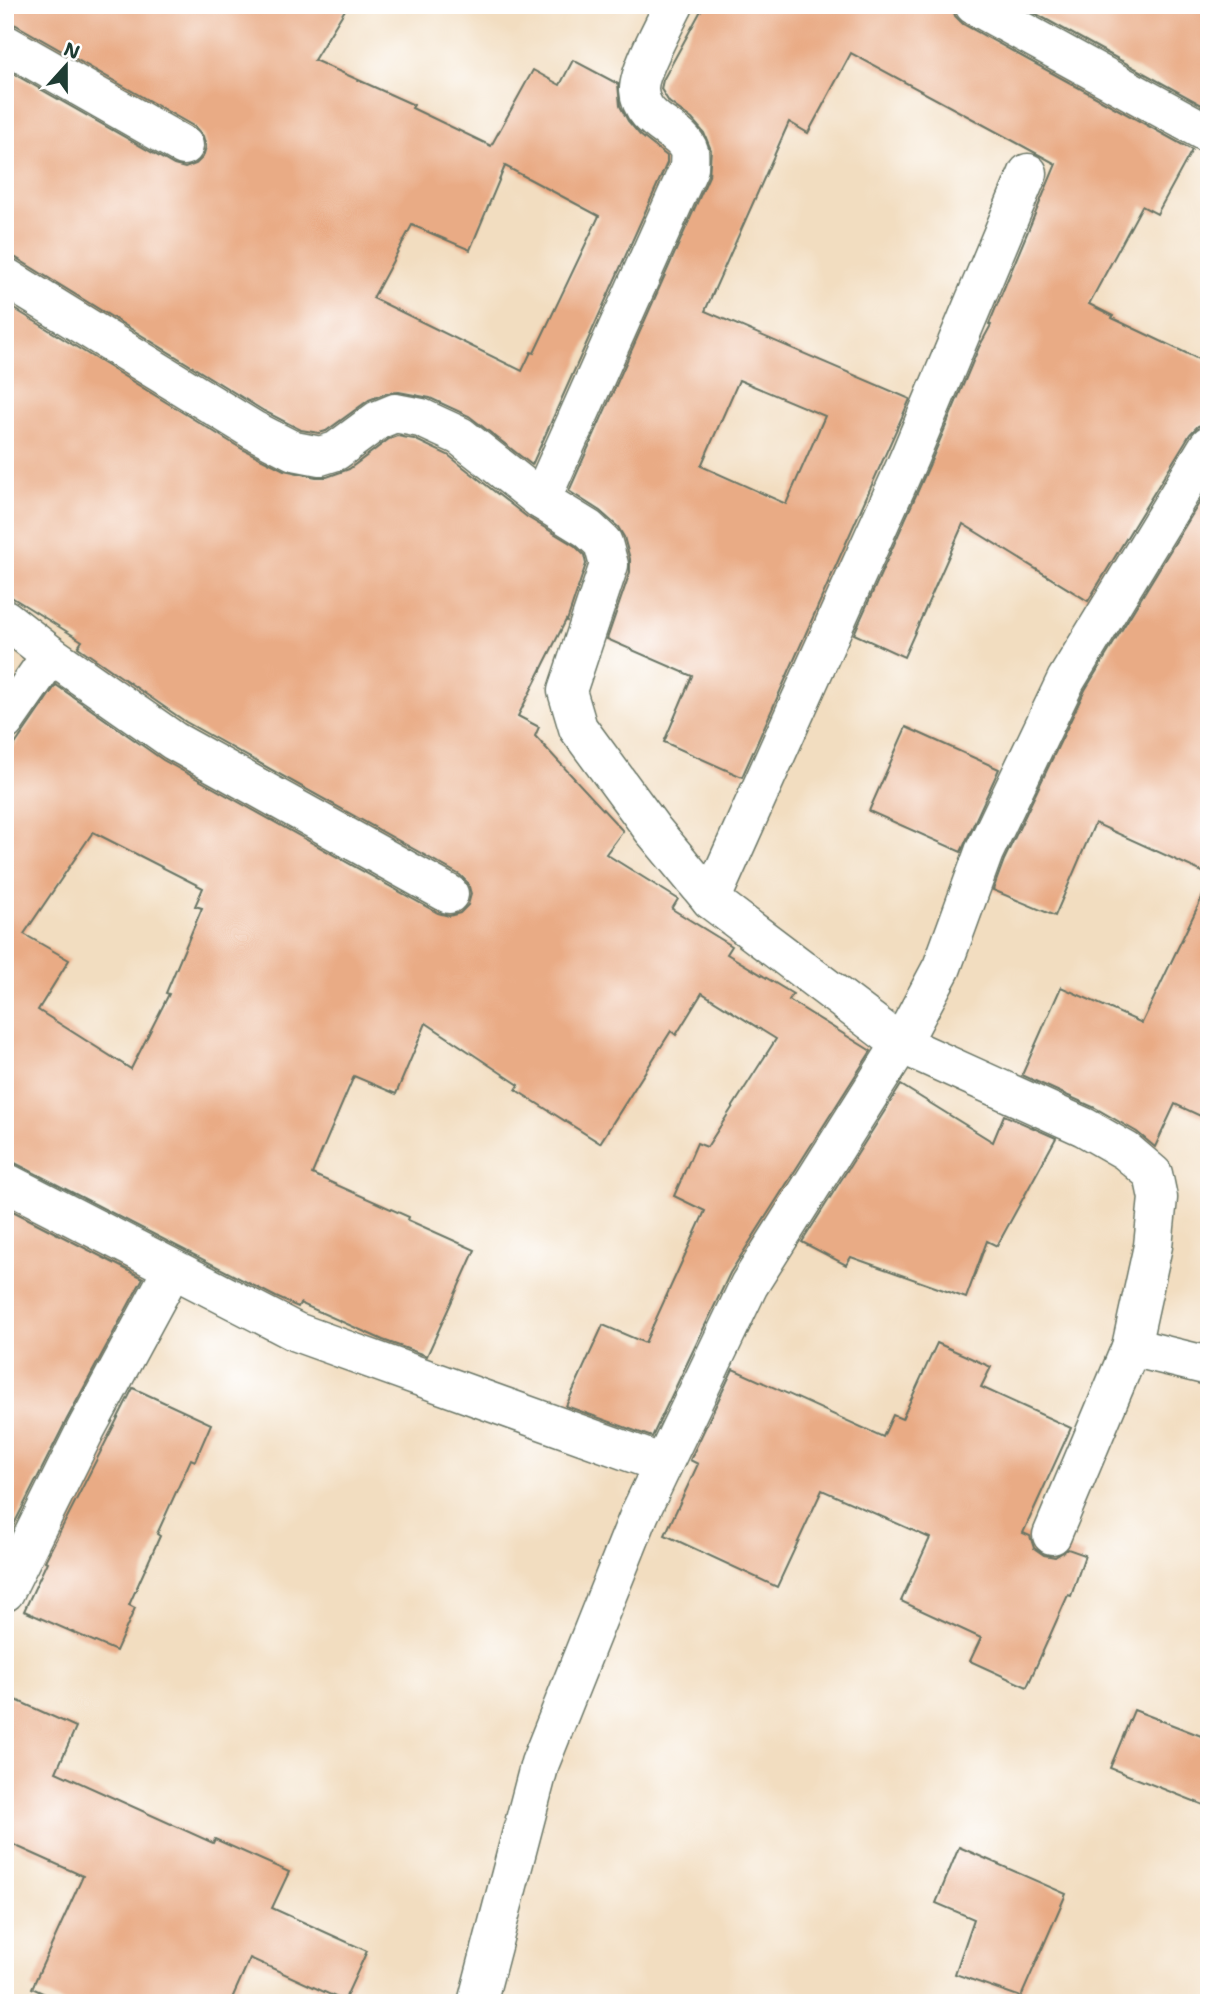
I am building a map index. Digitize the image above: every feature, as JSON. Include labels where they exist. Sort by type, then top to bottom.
[{"type":"street","points":[[541,500],[689,168],[688,150],[678,137],[656,122],[643,104],[639,88],[651,51],[674,5]]},
{"type":"street","points":[[974,5],[1209,134]]},
{"type":"street","points":[[5,44],[184,146]]},
{"type":"street","points":[[711,900],[909,458],[1028,173]]},
{"type":"street","points":[[5,277],[253,430],[293,450],[320,456],[336,452],[378,420],[395,413],[421,418],[460,436],[541,500],[588,529],[603,543],[609,565],[567,691],[578,728],[653,830],[711,900],[901,1044],[1084,1127],[1126,1151],[1153,1174],[1158,1198],[1153,1246],[1131,1348],[1052,1535]]},
{"type":"street","points":[[477,2003],[540,1763],[640,1513],[663,1464],[749,1285],[901,1044],[942,967],[984,852],[1066,680],[1209,444]]},
{"type":"street","points":[[5,619],[51,655],[174,741],[449,894]]},
{"type":"street","points":[[5,721],[51,655]]},
{"type":"street","points":[[5,1182],[296,1332],[663,1464]]},
{"type":"street","points":[[5,1592],[86,1429],[172,1270]]},
{"type":"street","points":[[1131,1348],[1209,1366]]},
{"type":"building","points":[[5,5],[348,5],[314,60],[414,105],[412,108],[491,146],[533,70],[560,85],[573,60],[618,84],[620,106],[628,121],[640,135],[667,156],[667,163],[532,465],[469,416],[430,398],[399,392],[387,393],[369,400],[326,431],[319,433],[301,430],[264,411],[16,258],[5,255],[5,69],[174,165],[185,168],[196,164],[203,157],[206,147],[203,136],[195,127],[16,25],[5,22]],"holes":[[[505,166],[599,216],[534,353],[531,352],[522,371],[373,298],[412,225],[470,250]]]},
{"type":"building","points":[[704,5],[952,5],[955,16],[963,24],[1192,150],[1157,214],[1142,206],[1089,304],[1113,316],[1112,318],[1209,364],[1209,423],[1198,426],[1190,434],[1088,601],[963,524],[904,657],[854,634],[991,325],[989,324],[1056,164],[851,53],[808,133],[789,122],[705,311],[910,399],[742,777],[664,742],[692,676],[607,639],[630,572],[630,559],[624,537],[618,527],[600,511],[569,491],[709,176],[711,150],[704,133],[692,119],[669,102],[661,89],[663,80]],"holes":[[[739,380],[825,416],[786,504],[701,466]]]},
{"type":"building","points":[[1020,5],[1209,5],[1209,109]]},
{"type":"building","points":[[5,303],[242,449],[284,470],[327,477],[349,469],[389,439],[397,436],[414,439],[448,455],[527,517],[575,546],[584,555],[586,564],[567,621],[518,716],[539,727],[535,736],[623,831],[606,854],[678,899],[672,909],[732,946],[727,954],[793,994],[789,1000],[871,1051],[730,1273],[652,1437],[566,1406],[603,1325],[645,1343],[705,1211],[674,1196],[697,1143],[707,1147],[776,1039],[702,993],[676,1035],[671,1031],[600,1143],[516,1090],[519,1085],[426,1023],[396,1094],[354,1076],[312,1174],[475,1250],[427,1356],[383,1340],[300,1303],[298,1307],[276,1297],[5,1160],[5,759],[56,685],[163,760],[438,913],[449,916],[460,913],[468,905],[471,894],[468,883],[460,875],[186,722],[78,647],[82,641],[5,593]],"holes":[[[93,832],[203,888],[195,906],[202,908],[166,993],[169,994],[131,1069],[38,1010],[69,960],[24,934]]]},
{"type":"building","points":[[1209,487],[1209,875],[1095,823],[1055,916],[993,890],[1004,860],[1085,690]]},
{"type":"building","points":[[906,727],[999,769],[961,852],[869,811]]},
{"type":"building","points":[[1209,883],[1209,1120],[1175,1104],[1155,1147],[1137,1132],[1095,1108],[1022,1075],[1061,987],[1142,1023]]},
{"type":"building","points":[[901,1085],[993,1142],[1004,1115],[1056,1138],[997,1246],[987,1241],[966,1298],[851,1257],[846,1265],[802,1242]]},
{"type":"building","points":[[5,1207],[143,1278],[5,1542]]},
{"type":"building","points":[[937,1343],[991,1367],[981,1387],[1071,1428],[1023,1533],[1030,1536],[1034,1548],[1044,1555],[1055,1557],[1068,1549],[1085,1555],[1071,1596],[1068,1595],[1027,1687],[970,1661],[981,1638],[901,1601],[930,1538],[822,1490],[777,1587],[665,1535],[698,1464],[690,1460],[733,1369],[883,1437],[893,1415],[902,1419]]},
{"type":"building","points":[[133,1388],[211,1424],[195,1461],[191,1459],[157,1534],[160,1536],[129,1605],[135,1608],[116,1651],[24,1611],[47,1562],[45,1561]]},
{"type":"building","points":[[5,1695],[76,1727],[56,1772],[213,1843],[215,1839],[289,1872],[272,1908],[367,1951],[344,2001],[250,1958],[230,2003],[64,2003],[32,1988],[83,1876],[5,1841]]},
{"type":"building","points":[[1134,1710],[1209,1739],[1209,1807],[1110,1768]]},
{"type":"building","points":[[959,1847],[1066,1894],[1021,1997],[955,1974],[974,1919],[936,1903]]}]
